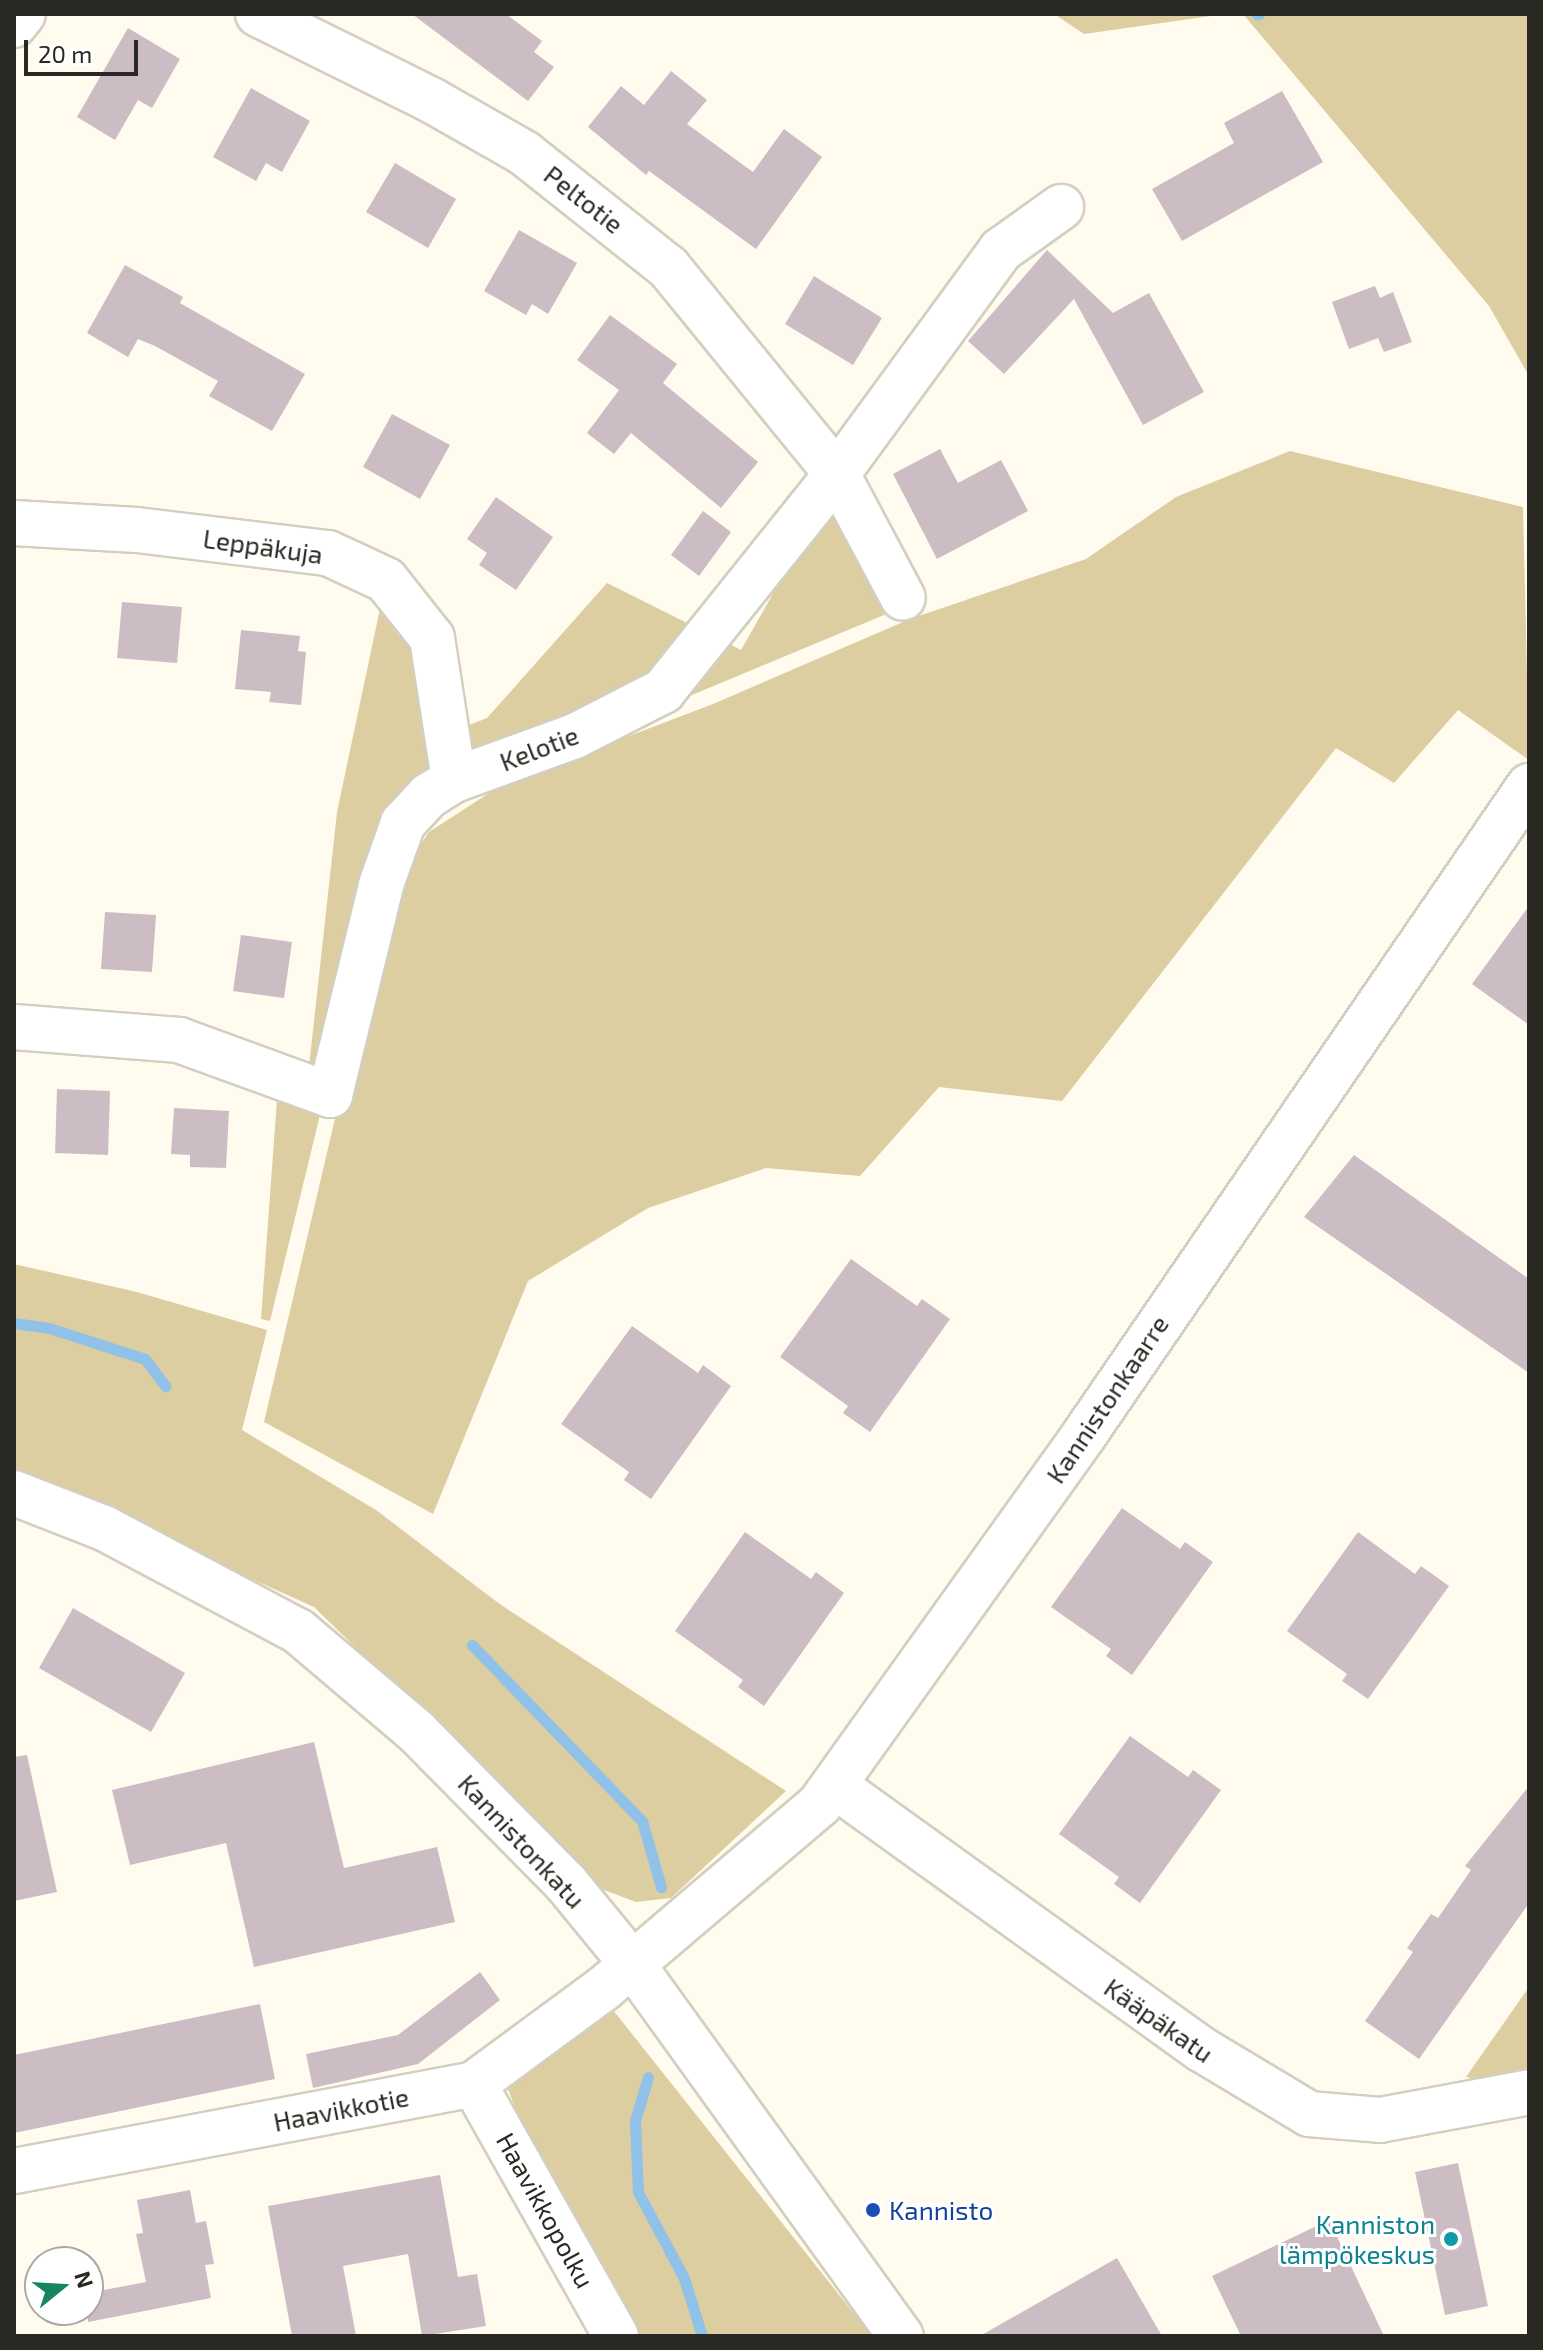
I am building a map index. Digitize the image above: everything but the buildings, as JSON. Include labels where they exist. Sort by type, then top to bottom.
[{"type":"street","points":[[14,25],[23,14]]},
{"type":"street","name":"Peltotie","points":[[258,14],[433,101],[524,153],[652,253],[837,474],[903,598]]},
{"type":"street","name":"Kelotie","points":[[14,1027],[179,1040],[330,1095],[381,885],[403,823],[428,796],[454,780],[575,736],[663,691],[837,474],[1001,250],[1061,207]]},
{"type":"street","name":"Leppäkuja","points":[[14,523],[137,530],[328,553],[386,580],[432,638],[454,780]]},
{"type":"street","name":"Kannistonkaarre","points":[[633,1965],[835,1786],[1084,1435],[1529,786]]},
{"type":"street","name":"Kannistonkatu","points":[[14,1493],[104,1528],[298,1631],[417,1732],[566,1883],[633,1965],[901,2336]]},
{"type":"street","name":"Kääpäkatu","points":[[835,1786],[1201,2049],[1309,2114],[1380,2120],[1529,2092]]},
{"type":"street","name":"Haavikkotie","points":[[14,2171],[474,2084],[633,1965]]},
{"type":"street","name":"Haavikkopolku","points":[[474,2084],[616,2336]]},
{"type":"shaded area","points":[[1054,14],[1225,14],[1084,34]]},
{"type":"shaded area","points":[[1243,14],[1529,14],[1529,376],[1489,306]]},
{"type":"shaded area","points":[[1290,451],[1523,507],[1529,760],[1458,710],[1394,783],[1336,748],[1062,1101],[939,1087],[860,1176],[766,1168],[648,1208],[528,1281],[433,1514],[264,1422],[388,892],[429,832],[503,784],[713,704],[910,619],[1086,559],[1176,497]]},
{"type":"shaded area","points":[[836,483],[901,608],[586,739],[418,819],[378,876],[270,1321],[261,1319],[278,1086],[306,1094],[337,812],[385,585],[462,728],[487,718],[607,583],[741,650]]},
{"type":"shaded area","points":[[14,1264],[137,1292],[267,1330],[242,1430],[376,1510],[501,1605],[786,1791],[671,1898],[636,1902],[604,1890],[314,1607],[14,1472]]},
{"type":"shaded area","points":[[1529,1987],[1529,2070],[1481,2080],[1466,2077]]},
{"type":"shaded area","points":[[613,2010],[871,2336],[628,2336],[539,2171],[506,2084]]},
{"type":"waterway","points":[[14,1323],[49,1328],[145,1359],[165,1386]]},
{"type":"waterway","points":[[472,1645],[642,1821],[661,1887]]},
{"type":"waterway","points":[[648,2077],[635,2121],[638,2192],[684,2278],[702,2336]]},
{"type":"place","name":"Kannisto","points":[[873,2210]]},
{"type":"place","name":"Kanniston lämpökeskus","points":[[1451,2239]]}]
